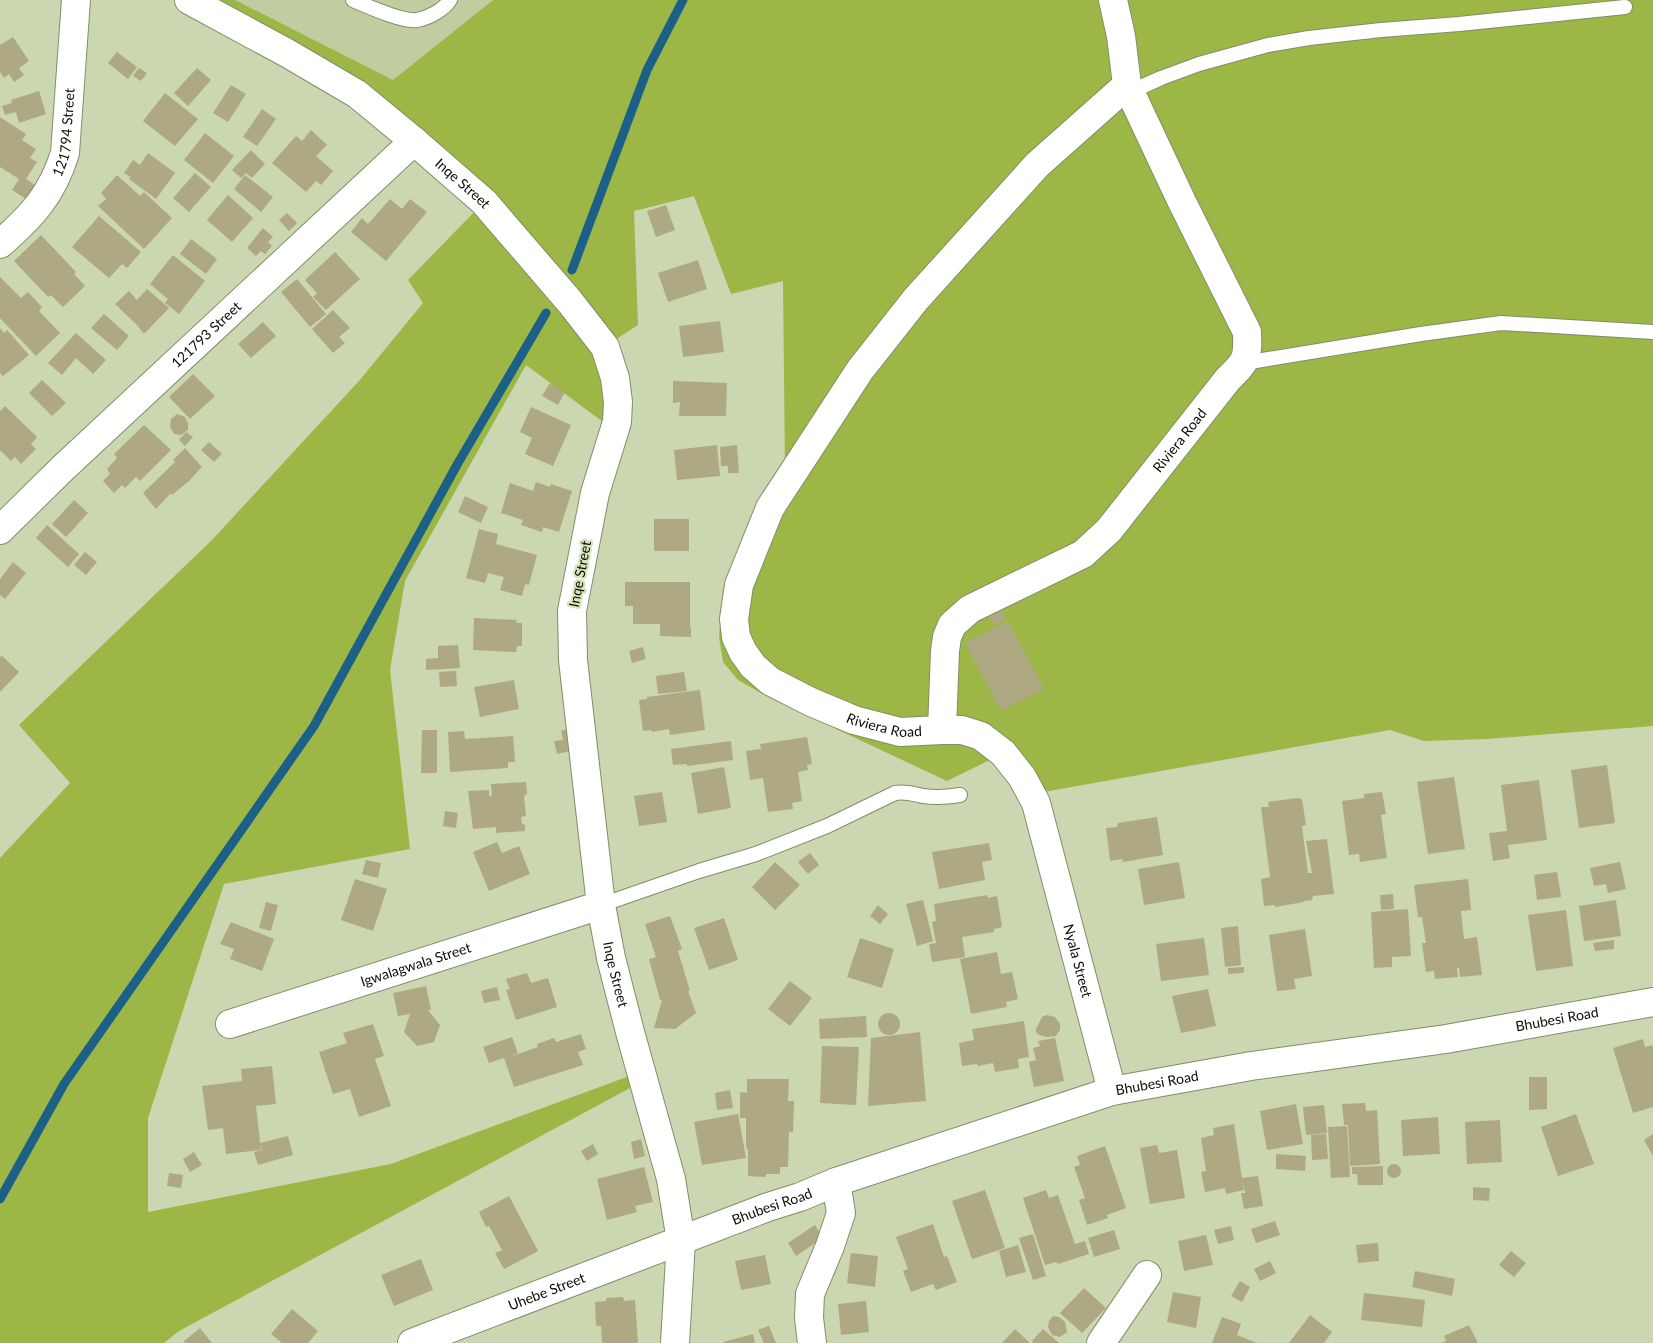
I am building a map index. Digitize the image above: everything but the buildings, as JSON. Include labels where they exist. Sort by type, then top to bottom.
[{"type":"street","name":"121794 Street","points":[[0,244],[24,224],[38,208],[59,171],[65,153],[76,0]]},
{"type":"street","name":"Inqe Street","points":[[189,0],[287,53],[356,94],[414,141],[484,202],[570,302],[605,347],[616,378],[617,422],[595,494],[572,611],[573,660],[601,905],[611,958],[671,1179],[681,1241],[675,1343]]},
{"type":"street","points":[[1113,0],[1121,36],[1128,88],[1247,332],[1248,346],[1244,363]]},
{"type":"street","name":"Riviera Road","points":[[1128,88],[1036,165],[916,299],[860,370],[770,508],[739,585],[734,619],[736,637],[743,652],[753,666],[770,680],[811,702],[854,720],[900,732],[942,730],[945,651],[947,637],[952,625],[970,609],[1083,554],[1109,530],[1228,379],[1244,363]]},
{"type":"street","name":"121793 Street","points":[[0,530],[62,469],[414,141]]},
{"type":"street","name":"Nyala Street","points":[[942,730],[962,730],[981,736],[1003,753],[1022,777],[1036,803],[1112,1091]]},
{"type":"street","name":"Igwalagwala Street","points":[[230,1024],[601,905]]},
{"type":"street","name":"Bhubesi Road","points":[[681,1241],[768,1206],[800,1197],[836,1182],[1112,1091],[1242,1068],[1446,1039],[1653,1002]]},
{"type":"street","points":[[812,1343],[809,1318],[810,1294],[830,1246],[841,1213],[836,1182]]},
{"type":"street","name":"Uhebe Street","points":[[412,1343],[681,1241]]},
{"type":"street","points":[[1101,1343],[1147,1275]]},
{"type":"lane","points":[[353,0],[386,14],[416,20],[434,14],[450,0]]},
{"type":"lane","points":[[1128,88],[1199,64],[1268,45],[1309,38],[1626,7]]},
{"type":"lane","points":[[1244,363],[1501,323],[1653,332]]},
{"type":"lane","points":[[601,905],[699,871],[756,854],[827,826],[895,793],[906,791],[924,796],[944,797],[960,795]]},
{"type":"shaded area","points":[[235,0],[493,0],[393,80]]},
{"type":"green space","points":[[188,0],[235,0],[393,80],[493,0],[1653,0],[1653,726],[1486,739],[1424,741],[1390,730],[1027,795],[1000,755],[947,781],[766,696],[738,680],[723,662],[719,637],[723,590],[785,472],[783,281],[731,294],[694,196],[634,211],[638,325],[604,347],[614,430],[526,365],[405,581],[390,670],[410,849],[224,884],[148,1118],[148,1212],[391,1164],[643,1071],[645,1080],[179,1331],[164,1343],[0,1343],[0,858],[70,783],[19,725],[212,540],[359,381],[423,303],[408,280],[482,204],[415,143]]},
{"type":"waterway","points":[[572,270],[647,70],[683,0]]},
{"type":"waterway","points":[[0,1199],[64,1084],[314,726],[458,463],[546,313]]}]
